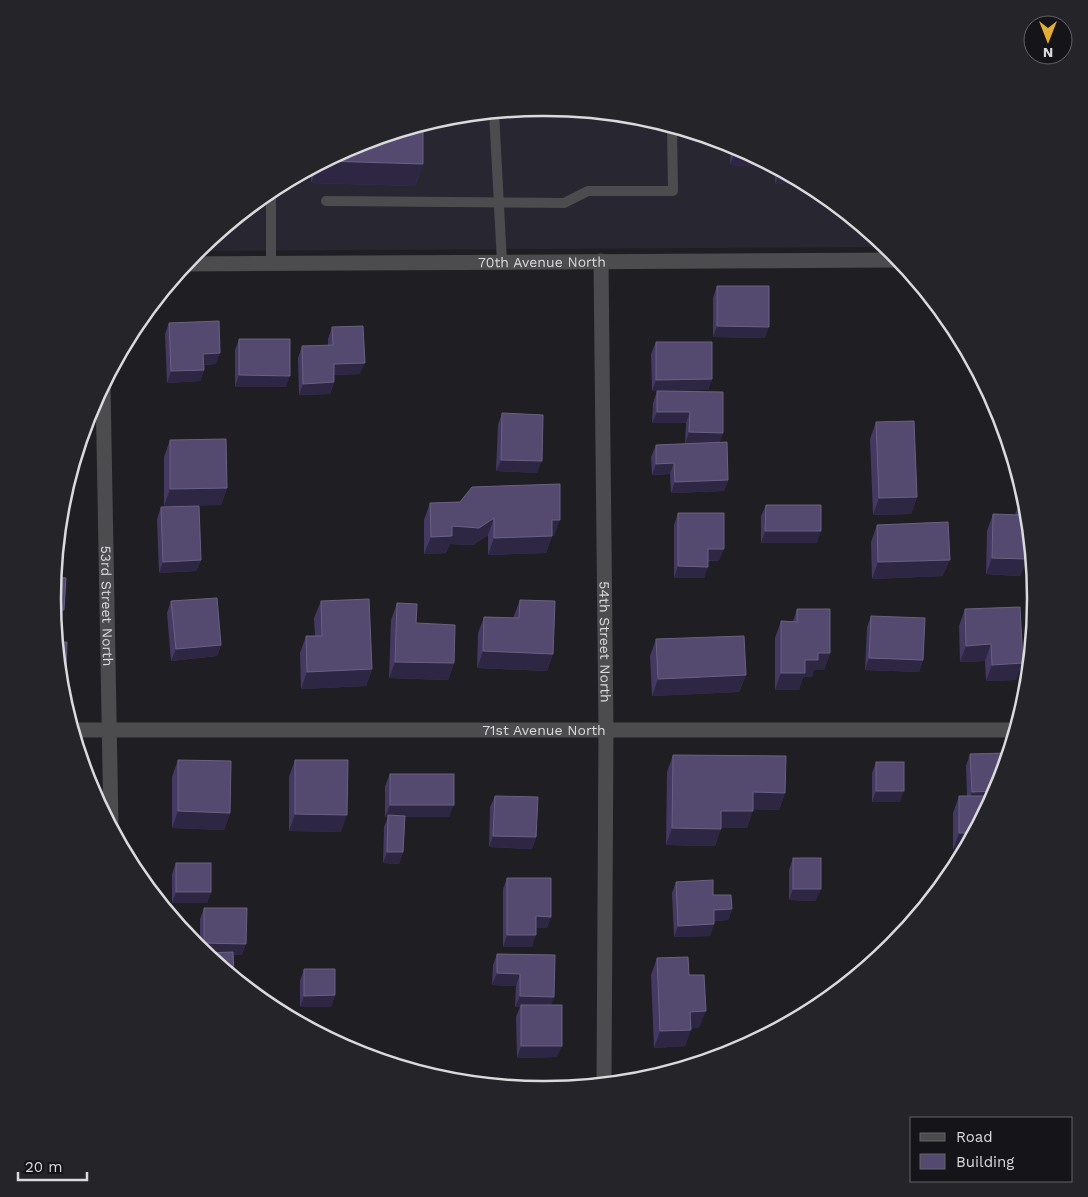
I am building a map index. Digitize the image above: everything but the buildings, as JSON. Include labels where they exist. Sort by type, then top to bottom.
[{"type":"street","name":"70th Avenue North","points":[[196,264],[888,260]]},
{"type":"street","name":"54th Street North","points":[[601,261],[606,729],[604,1077]]},
{"type":"street","name":"53rd Street North","points":[[103,402],[111,812]]},
{"type":"street","name":"71st Avenue North","points":[[80,730],[1008,730]]},
{"type":"lane","points":[[494,119],[502,262]]},
{"type":"lane","points":[[326,201],[564,204],[588,191],[673,190],[672,133]]},
{"type":"lane","points":[[271,201],[271,264]]},
{"type":"shaded area","points":[[544,116],[576,117],[638,125],[669,132],[729,152],[785,180],[812,197],[838,216],[874,247],[210,251],[250,216],[276,197],[303,180],[359,152],[419,132],[450,125],[512,117]]}]
